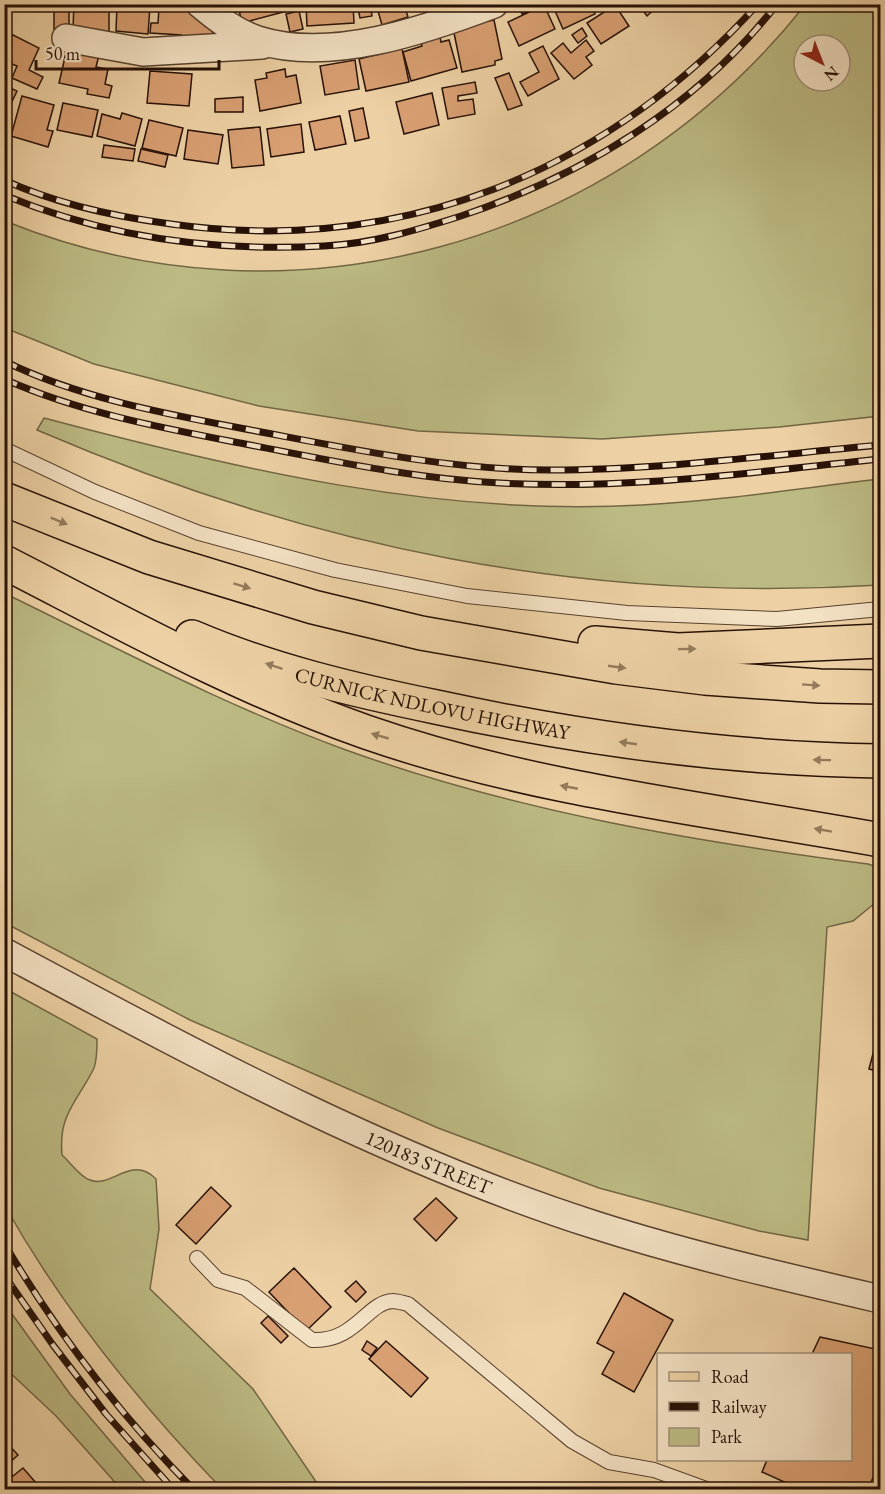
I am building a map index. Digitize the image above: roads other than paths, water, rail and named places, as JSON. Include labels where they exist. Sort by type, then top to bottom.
[{"type":"main road","points":[[4,499],[149,557],[313,607],[398,628],[616,667],[705,678],[820,686],[880,687]]},
{"type":"main road","name":"CURNICK NDLOVU HIGHWAY","points":[[4,558],[215,647],[299,674],[376,694],[547,731],[635,744],[747,756],[880,760]]},
{"type":"main road","points":[[4,562],[238,681],[367,732],[556,784],[880,840]]},
{"type":"main road","points":[[398,628],[678,650],[880,641]]},
{"type":"street","points":[[200,4],[236,31],[275,44]]},
{"type":"street","points":[[66,38],[143,52],[275,44],[327,47],[399,35],[442,24],[494,4]]},
{"type":"street","name":"120183 STREET","points":[[4,952],[158,1034],[331,1120],[445,1169],[594,1225],[736,1266],[880,1299]]},
{"type":"lane","points":[[4,449],[94,492],[199,533],[335,570],[467,596],[627,613],[777,619],[880,609]]},
{"type":"lane","points":[[197,1258],[218,1280],[245,1288],[312,1340],[340,1336],[380,1305],[393,1301],[408,1304],[572,1441],[609,1462],[654,1470],[709,1490]]},
{"type":"railway","points":[[4,180],[44,196],[129,217],[171,224],[255,231],[337,227],[416,213],[492,190],[565,157],[633,115],[698,64],[758,4]]},
{"type":"railway","points":[[4,195],[81,222],[201,244],[324,246],[394,236],[461,216],[506,199],[594,158],[674,106],[711,75],[777,4]]},
{"type":"railway","points":[[4,361],[61,385],[150,410],[355,450],[472,466],[550,470],[633,468],[880,445]]},
{"type":"railway","points":[[4,379],[92,410],[153,425],[372,468],[468,481],[548,485],[643,482],[880,459]]},
{"type":"railway","points":[[4,1243],[68,1341],[141,1433],[194,1490]]},
{"type":"railway","points":[[4,1275],[53,1345],[106,1414],[174,1490]]}]
